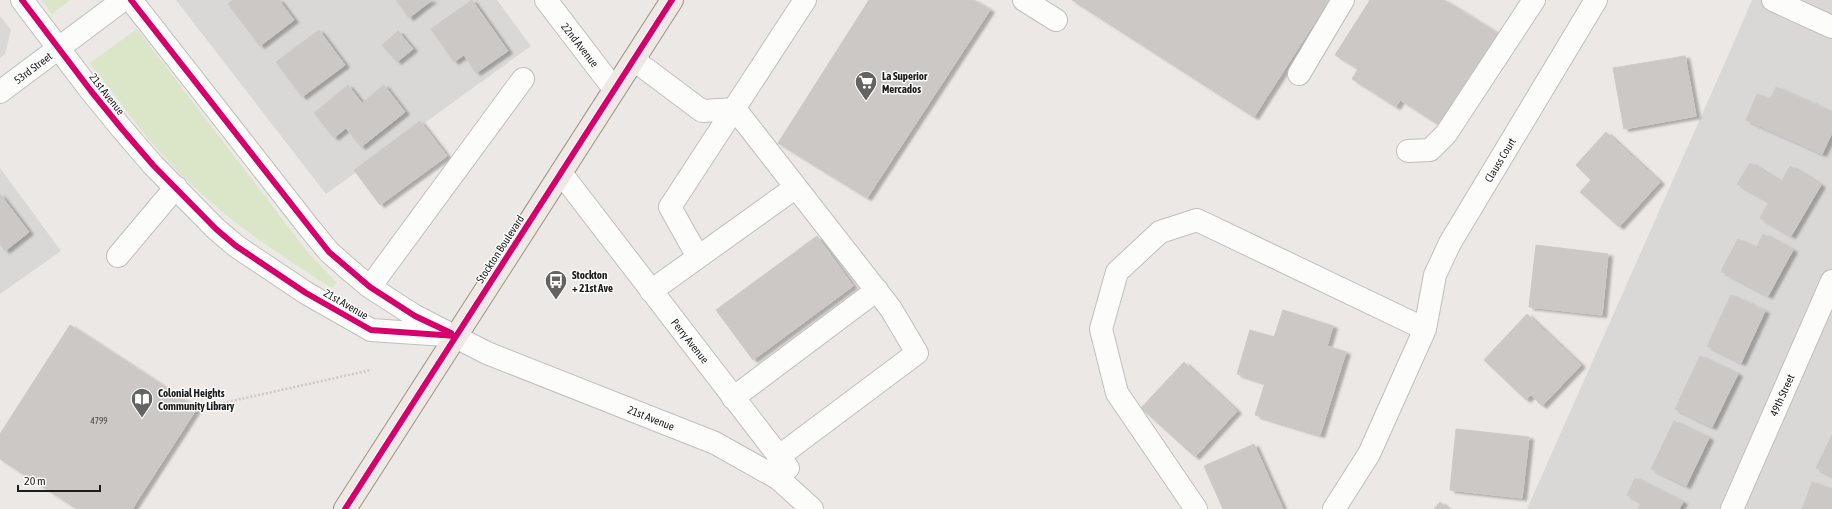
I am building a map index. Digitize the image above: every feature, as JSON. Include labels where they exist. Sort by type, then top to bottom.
[{"type":"main road","name":"Stockton Boulevard","points":[[345,509],[672,0]]},
{"type":"street","name":"21st Avenue","points":[[22,0],[122,129],[153,165],[216,229],[236,246],[306,293],[371,330],[456,336]]},
{"type":"street","name":"53rd Street","points":[[0,92],[123,0]]},
{"type":"street","name":"21st Avenue","points":[[131,0],[329,252],[370,287],[415,316],[487,353],[715,443],[779,479],[812,509]]},
{"type":"street","name":"22nd Avenue","points":[[546,0],[614,89]]},
{"type":"street","points":[[698,258],[670,207],[736,109],[805,0]]},
{"type":"street","points":[[1024,0],[1056,20]]},
{"type":"street","points":[[1299,74],[1343,0]]},
{"type":"street","points":[[1408,151],[1430,150],[1446,134],[1534,0]]},
{"type":"street","name":"Clauss Court","points":[[1334,509],[1368,454],[1425,329],[1435,275],[1450,243],[1596,0]]},
{"type":"street","points":[[1773,0],[1832,27]]},
{"type":"street","points":[[634,60],[702,111],[736,109]]},
{"type":"street","points":[[370,287],[522,79]]},
{"type":"street","points":[[736,109],[891,309],[917,352],[778,456]]},
{"type":"street","name":"Perry Avenue","points":[[561,173],[819,509]]},
{"type":"street","points":[[118,256],[176,187]]},
{"type":"street","points":[[651,291],[796,187]]},
{"type":"street","points":[[1196,509],[1117,393],[1101,329],[1117,272],[1160,232],[1197,220],[1425,329]]},
{"type":"street","name":"49th Street","points":[[1732,509],[1832,281]]},
{"type":"street","points":[[733,398],[876,290]]},
{"type":"path","points":[[223,403],[371,370]]},
{"type":"shaded area","points":[[176,0],[497,0],[531,46],[326,194]]},
{"type":"shaded area","points":[[1752,0],[1832,0],[1832,509],[1527,509],[1727,58]]},
{"type":"shaded area","points":[[0,16],[11,30],[5,54],[0,58]]},
{"type":"shaded area","points":[[0,168],[61,251],[0,294]]},
{"type":"green space","points":[[41,0],[70,0],[52,14]]},
{"type":"green space","points":[[137,29],[309,254],[337,283],[332,288],[288,260],[246,230],[186,180],[148,138],[90,63]]},
{"type":"building","points":[[233,0],[279,0],[294,20],[260,46],[228,4]]},
{"type":"building","points":[[396,0],[432,0],[409,18]]},
{"type":"building","points":[[472,0],[508,51],[476,73],[464,55],[454,62],[431,29]]},
{"type":"building","points":[[869,0],[974,0],[990,10],[867,198],[778,143]]},
{"type":"building","points":[[1072,0],[1329,0],[1254,117]]},
{"type":"building","points":[[1370,0],[1444,0],[1497,33],[1439,125],[1400,100],[1396,107],[1352,79],[1358,69],[1335,55]]},
{"type":"building","points":[[319,30],[345,65],[302,97],[276,62]]},
{"type":"building","points":[[398,31],[413,49],[397,62],[382,45]]},
{"type":"building","points":[[1685,56],[1696,116],[1624,129],[1613,68]]},
{"type":"building","points":[[348,85],[362,103],[384,85],[405,112],[361,147],[346,128],[334,138],[314,113]]},
{"type":"building","points":[[1776,87],[1832,112],[1832,133],[1822,154],[1746,120],[1757,94],[1770,99]]},
{"type":"building","points":[[420,121],[447,156],[380,205],[354,170]]},
{"type":"building","points":[[1606,132],[1660,182],[1619,227],[1580,192],[1591,180],[1576,165]]},
{"type":"building","points":[[1750,163],[1781,182],[1790,166],[1821,185],[1791,236],[1760,218],[1769,202],[1737,184]]},
{"type":"building","points":[[0,194],[29,232],[5,251],[0,244]]},
{"type":"building","points":[[1763,234],[1793,250],[1768,296],[1721,271],[1738,239],[1756,248]]},
{"type":"building","points":[[817,236],[853,286],[753,360],[716,310]]},
{"type":"building","points":[[1536,245],[1608,254],[1602,315],[1529,307]]},
{"type":"building","points":[[1731,295],[1765,311],[1741,363],[1707,346]]},
{"type":"building","points":[[1283,310],[1333,326],[1327,346],[1346,352],[1320,435],[1255,415],[1265,383],[1237,374],[1250,330],[1274,337]]},
{"type":"building","points":[[1527,314],[1581,365],[1542,406],[1531,395],[1526,400],[1484,360]]},
{"type":"building","points":[[70,325],[197,408],[132,509],[77,509],[0,459],[0,434]]},
{"type":"building","points":[[1700,356],[1738,374],[1712,427],[1675,409]]},
{"type":"building","points":[[1184,362],[1237,411],[1195,457],[1141,408]]},
{"type":"building","points":[[1674,421],[1709,438],[1686,486],[1651,469]]},
{"type":"building","points":[[1456,429],[1529,437],[1522,498],[1450,490]]},
{"type":"building","points":[[1832,435],[1832,476],[1816,468]]},
{"type":"building","points":[[1254,444],[1283,509],[1223,509],[1204,466]]},
{"type":"building","points":[[1635,478],[1683,502],[1679,509],[1638,509],[1641,502],[1627,495]]},
{"type":"building","points":[[1812,482],[1832,489],[1832,509],[1802,509]]},
{"type":"building","points":[[1440,502],[1448,509],[1434,509]]},
{"type":"cycle path","points":[[22,0],[91,91],[153,165],[216,229],[236,246],[306,293],[371,330],[456,336]]},
{"type":"cycle path","points":[[131,0],[329,252],[370,287],[415,316],[451,333]]},
{"type":"cycle path","points":[[345,509],[672,0]]},
{"type":"place","name":"La Superior Mercados","points":[[866,102]]},
{"type":"place","name":"Stockton + 21st Ave","points":[[556,300]]},
{"type":"place","name":"Colonial Heights Community Library","points":[[142,418]]}]
